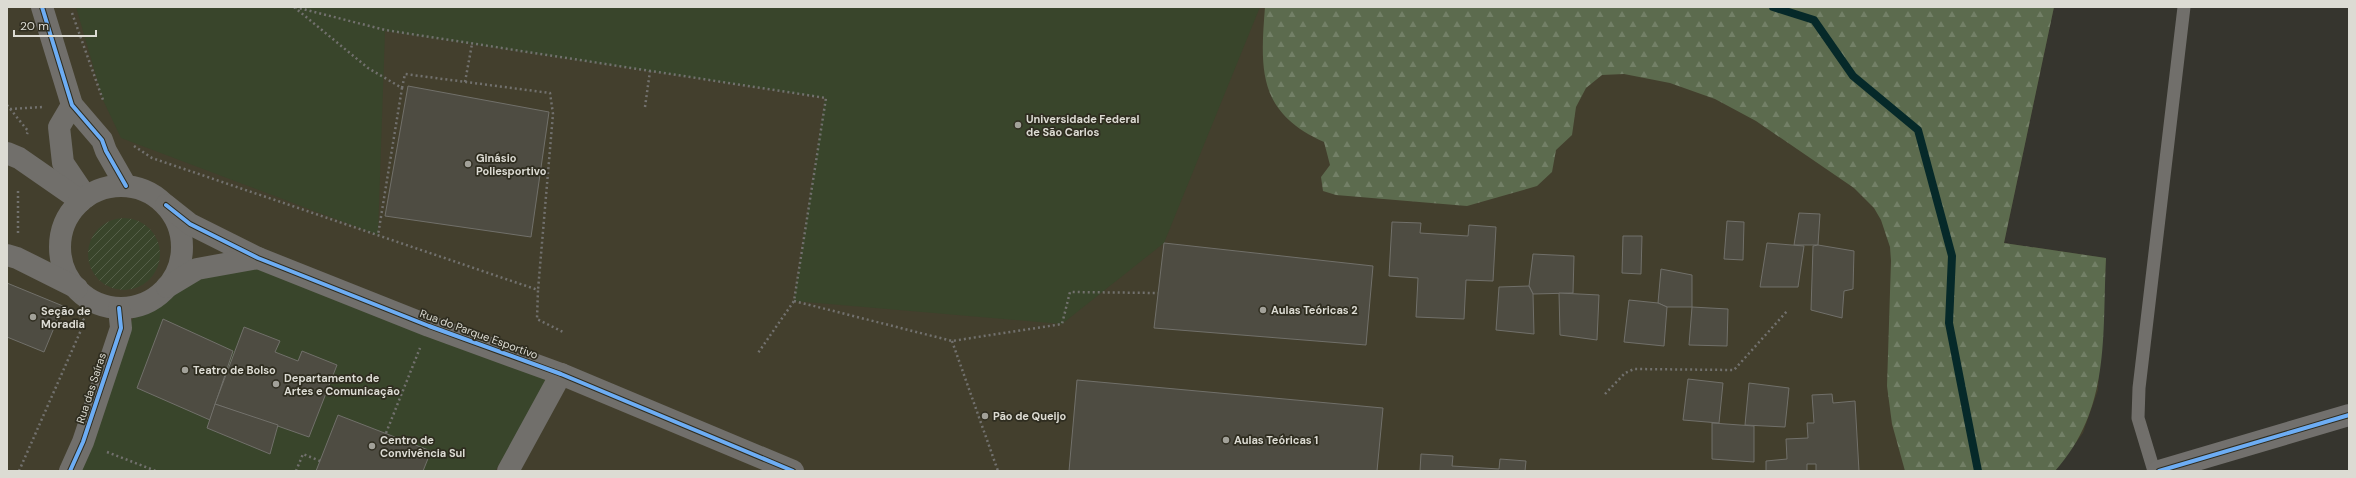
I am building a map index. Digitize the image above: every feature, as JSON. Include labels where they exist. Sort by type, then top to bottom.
[{"type":"main road","points":[[2159,471],[2349,415]]},
{"type":"street","points":[[42,7],[72,105],[102,140],[106,151],[126,186]]},
{"type":"street","points":[[72,105],[59,127],[63,163],[84,199]]},
{"type":"street","points":[[7,153],[19,158],[84,199]]},
{"type":"street","points":[[77,288],[67,275],[62,260],[60,244],[65,223],[84,199],[105,188],[126,186],[151,194],[166,205],[176,220],[181,236],[182,248],[177,272],[167,287]]},
{"type":"street","name":"Rua do Parque Esportivo","points":[[166,205],[190,224],[258,258],[429,326],[561,374],[793,471]]},
{"type":"street","points":[[7,255],[18,258],[77,288],[99,303],[119,308],[137,305],[153,298],[167,287],[197,269],[258,258]]},
{"type":"street","name":"Rua das Saíras","points":[[70,471],[83,442],[121,328],[119,308]]},
{"type":"street","points":[[508,471],[561,374]]},
{"type":"lane","points":[[2154,471],[2138,418],[2139,388],[2184,7]]},
{"type":"path","points":[[294,7],[385,30],[826,98],[794,301],[758,353]]},
{"type":"path","points":[[294,7],[368,68],[402,88]]},
{"type":"path","points":[[465,82],[472,44]]},
{"type":"path","points":[[645,107],[650,71]]},
{"type":"path","points":[[378,235],[405,74],[550,92],[553,114],[538,290],[537,319],[563,332]]},
{"type":"path","points":[[103,100],[106,106]]},
{"type":"path","points":[[127,142],[152,158],[538,290]]},
{"type":"path","points":[[794,301],[952,341],[1062,324],[1070,292],[1158,293]]},
{"type":"path","points":[[1605,394],[1620,378],[1634,369],[1734,370],[1788,310]]},
{"type":"path","points":[[386,433],[429,326]]},
{"type":"path","points":[[952,341],[998,471]]},
{"type":"path","points":[[83,442],[156,471]]},
{"type":"path","points":[[296,471],[303,454],[320,461]]},
{"type":"shaded area","name":"Universidade Federal de São Carlos","points":[[7,7],[2054,7],[2004,243],[2106,258],[2098,390],[2083,433],[2055,471],[7,471]]},
{"type":"green space","points":[[76,7],[1260,7],[1164,243],[1062,324],[794,301],[825,98],[385,31],[378,235],[121,138],[103,100]]},
{"type":"green space","points":[[1265,7],[2054,7],[2004,243],[2106,258],[2103,343],[2100,370],[2095,397],[2086,423],[2073,447],[2055,471],[1905,471],[1892,424],[1887,386],[1891,261],[1890,247],[1881,220],[1874,208],[1854,188],[1756,121],[1715,99],[1670,83],[1624,74],[1602,75],[1586,88],[1576,107],[1572,135],[1556,150],[1552,172],[1537,186],[1467,206],[1336,195],[1323,191],[1321,177],[1330,165],[1324,142],[1302,130],[1286,118],[1275,103],[1268,87],[1264,70],[1263,51]]},
{"type":"green space","points":[[124,218],[144,224],[154,234],[160,254],[154,274],[144,284],[124,290],[104,284],[94,274],[88,254],[94,234],[104,224]]},
{"type":"green space","points":[[247,261],[552,378],[495,471],[79,471],[102,420],[126,331],[145,297],[154,294],[166,281]]},
{"type":"building","name":"Ginásio Poliesportivo","points":[[408,86],[549,112],[531,237],[385,216]]},
{"type":"building","points":[[1799,213],[1820,214],[1818,245],[1794,245]]},
{"type":"building","points":[[1727,221],[1744,222],[1743,260],[1724,259]]},
{"type":"building","points":[[1392,222],[1421,223],[1420,233],[1468,236],[1469,225],[1496,227],[1493,281],[1466,280],[1464,319],[1416,317],[1418,278],[1389,276]]},
{"type":"building","points":[[1623,236],[1642,236],[1641,274],[1622,273]]},
{"type":"building","name":"Aulas Teóricas 2","points":[[1164,243],[1373,266],[1366,345],[1154,328]]},
{"type":"building","points":[[1767,243],[1804,246],[1798,287],[1760,287]]},
{"type":"building","points":[[1818,245],[1854,251],[1853,289],[1844,291],[1842,318],[1811,310],[1813,246]]},
{"type":"building","points":[[1533,254],[1574,256],[1573,293],[1533,294],[1529,286]]},
{"type":"building","points":[[1661,269],[1692,275],[1692,307],[1667,307],[1658,303]]},
{"type":"building","name":"Seção de Moradia","points":[[7,283],[63,306],[44,352],[7,337]]},
{"type":"building","points":[[1529,286],[1533,294],[1534,334],[1496,330],[1499,287]]},
{"type":"building","points":[[1559,293],[1599,295],[1597,340],[1560,335]]},
{"type":"building","points":[[1629,300],[1658,303],[1667,307],[1664,346],[1624,342]]},
{"type":"building","points":[[1692,307],[1728,309],[1727,346],[1689,345]]},
{"type":"building","name":"Teatro de Bolso","points":[[163,319],[233,351],[210,420],[137,388]]},
{"type":"building","name":"Departamento de Artes e Comunicação","points":[[244,327],[280,341],[275,352],[298,361],[302,351],[337,365],[309,437],[215,404]]},
{"type":"building","points":[[1688,379],[1723,383],[1719,423],[1683,420]]},
{"type":"building","name":"Aulas Teóricas 1","points":[[1077,380],[1383,408],[1377,471],[1069,471]]},
{"type":"building","points":[[1749,383],[1789,388],[1785,427],[1745,425]]},
{"type":"building","points":[[1832,394],[1833,403],[1855,401],[1859,471],[1816,471],[1816,464],[1807,464],[1807,471],[1766,471],[1766,461],[1787,459],[1786,439],[1808,438],[1807,423],[1814,423],[1812,395]]},
{"type":"building","points":[[215,404],[278,425],[270,454],[207,428]]},
{"type":"building","name":"Centro de Convivência Sul","points":[[338,415],[431,451],[423,471],[316,471]]},
{"type":"building","points":[[1712,423],[1754,426],[1754,462],[1712,459]]},
{"type":"building","points":[[1421,454],[1453,456],[1452,466],[1499,469],[1500,459],[1526,461],[1525,471],[1420,471]]},
{"type":"waterway","points":[[1773,7],[1814,20],[1853,76],[1918,130],[1952,256],[1949,323],[1978,471]]},
{"type":"cycle path","points":[[42,7],[72,105],[102,140],[106,151],[126,186]]},
{"type":"cycle path","points":[[166,205],[190,224],[258,258],[429,326],[561,374],[793,471]]},
{"type":"cycle path","points":[[70,471],[83,442],[121,328],[119,308]]},
{"type":"cycle path","points":[[2159,471],[2349,415]]},
{"type":"place","name":"Universidade Federal de São Carlos","points":[[1018,125]]},
{"type":"place","name":"Ginásio Poliesportivo","points":[[468,164]]},
{"type":"place","name":"Aulas Teóricas 2","points":[[1263,310]]},
{"type":"place","name":"Seção de Moradia","points":[[33,317]]},
{"type":"place","name":"Teatro de Bolso","points":[[185,370]]},
{"type":"place","name":"Departamento de Artes e Comunicação","points":[[276,384]]},
{"type":"place","name":"Pão de Queijo","points":[[985,416]]},
{"type":"place","name":"Aulas Teóricas 1","points":[[1226,440]]},
{"type":"place","name":"Centro de Convivência Sul","points":[[372,446]]}]
